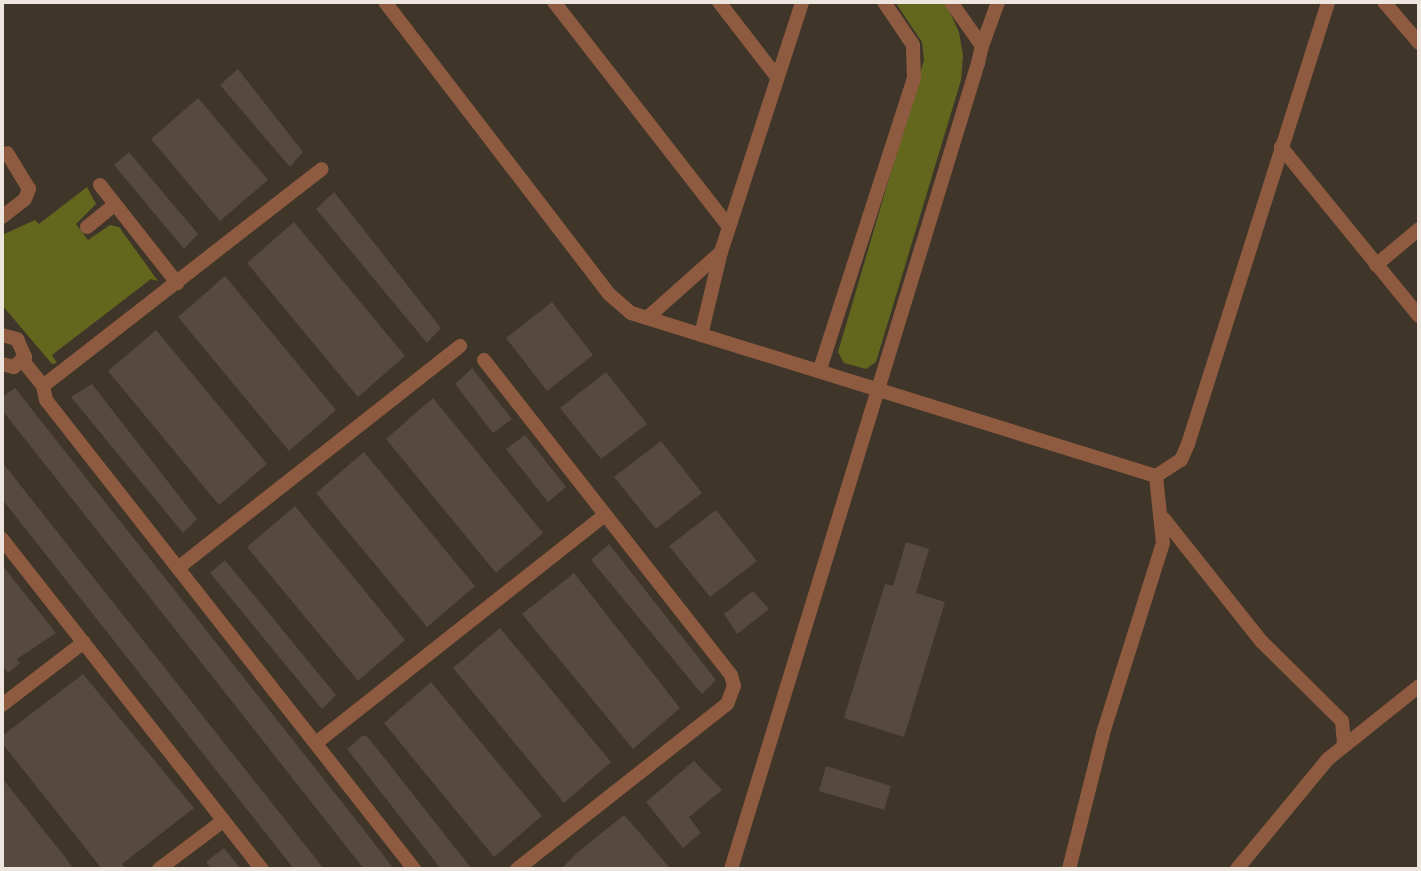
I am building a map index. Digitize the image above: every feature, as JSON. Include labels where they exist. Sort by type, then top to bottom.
[{"type":"street","points":[[385,2],[609,294],[647,318],[820,369],[1156,476]]},
{"type":"street","points":[[554,2],[729,227]]},
{"type":"street","points":[[719,2],[777,77]]},
{"type":"street","points":[[701,335],[721,252],[802,2]]},
{"type":"street","points":[[820,369],[914,78],[913,45],[884,2]]},
{"type":"street","points":[[951,2],[982,46]]},
{"type":"street","points":[[731,869],[840,502],[880,389],[982,46],[998,2]]},
{"type":"street","points":[[1156,476],[1181,460],[1188,444],[1328,2]]},
{"type":"street","points":[[1384,2],[1419,43]]},
{"type":"street","points":[[1281,147],[1419,316]]},
{"type":"street","points":[[2,217],[25,199],[29,189],[7,153]]},
{"type":"street","points":[[43,386],[322,169]]},
{"type":"street","points":[[100,185],[177,283]]},
{"type":"street","points":[[87,227],[115,204]]},
{"type":"street","points":[[1376,265],[1419,229]]},
{"type":"street","points":[[647,318],[721,252]]},
{"type":"street","points":[[2,364],[14,367],[23,361],[25,350],[4,332]]},
{"type":"street","points":[[178,568],[460,346]]},
{"type":"street","points":[[484,360],[731,675],[733,691],[727,704],[517,869]]},
{"type":"street","points":[[23,361],[43,386],[46,400],[414,869]]},
{"type":"street","points":[[1069,869],[1104,730],[1163,543],[1164,519],[1156,476]]},
{"type":"street","points":[[316,743],[605,515]]},
{"type":"street","points":[[1164,519],[1262,642],[1342,721],[1344,744]]},
{"type":"street","points":[[2,539],[262,869]]},
{"type":"street","points":[[2,705],[84,642]]},
{"type":"street","points":[[1237,869],[1344,744],[1419,686]]},
{"type":"street","points":[[159,869],[223,821]]},
{"type":"shaded area","points":[[895,2],[945,2],[959,32],[963,56],[961,80],[876,362],[866,369],[844,363],[838,352],[924,60],[922,42]]},
{"type":"shaded area","points":[[87,187],[96,204],[76,224],[88,240],[110,225],[119,227],[158,281],[151,279],[52,355],[57,363],[52,364],[2,305],[2,235],[35,220],[39,224]]},
{"type":"building","points":[[238,69],[303,152],[290,167],[220,85]]},
{"type":"building","points":[[198,98],[268,180],[220,221],[151,139]]},
{"type":"building","points":[[129,152],[198,234],[184,249],[114,165]]},
{"type":"building","points":[[334,192],[441,328],[427,343],[316,209]]},
{"type":"building","points":[[294,222],[405,356],[358,397],[247,263]]},
{"type":"building","points":[[225,276],[336,410],[289,451],[178,317]]},
{"type":"building","points":[[552,302],[593,355],[547,391],[506,338]]},
{"type":"building","points":[[156,330],[267,464],[219,505],[108,371]]},
{"type":"building","points":[[472,368],[512,419],[493,433],[455,384]]},
{"type":"building","points":[[606,372],[647,424],[601,459],[560,408]]},
{"type":"building","points":[[92,384],[197,519],[183,533],[71,397]]},
{"type":"building","points":[[15,388],[394,869],[364,869],[2,410],[2,397]]},
{"type":"building","points":[[433,398],[543,533],[496,573],[386,439]]},
{"type":"building","points":[[525,435],[566,487],[548,502],[506,449]]},
{"type":"building","points":[[661,441],[702,493],[656,529],[614,477]]},
{"type":"building","points":[[364,452],[475,586],[427,627],[316,493]]},
{"type":"building","points":[[2,462],[324,869],[294,869],[2,499]]},
{"type":"building","points":[[295,506],[405,640],[358,681],[247,547]]},
{"type":"building","points":[[716,510],[757,561],[710,597],[669,546]]},
{"type":"building","points":[[906,542],[929,549],[916,593],[945,602],[904,737],[844,718],[885,584],[893,586]]},
{"type":"building","points":[[609,544],[716,680],[702,694],[591,560]]},
{"type":"building","points":[[225,560],[336,695],[322,709],[210,573]]},
{"type":"building","points":[[2,565],[56,633],[17,659],[20,663],[8,673],[2,665]]},
{"type":"building","points":[[574,573],[680,708],[633,749],[522,614]]},
{"type":"building","points":[[753,591],[769,609],[737,634],[724,614]]},
{"type":"building","points":[[500,628],[611,762],[564,803],[453,668]]},
{"type":"building","points":[[83,674],[194,808],[122,864],[126,869],[102,869],[2,743],[2,736]]},
{"type":"building","points":[[431,682],[542,816],[494,857],[384,723]]},
{"type":"building","points":[[362,736],[367,736],[472,869],[441,869],[347,749]]},
{"type":"building","points":[[694,761],[722,790],[689,817],[701,833],[683,848],[646,802]]},
{"type":"building","points":[[826,766],[891,786],[884,810],[819,791]]},
{"type":"building","points":[[2,778],[65,857],[74,869],[2,869]]},
{"type":"building","points":[[624,815],[671,869],[561,869],[578,852]]},
{"type":"building","points":[[224,848],[241,869],[211,869],[206,862]]}]
